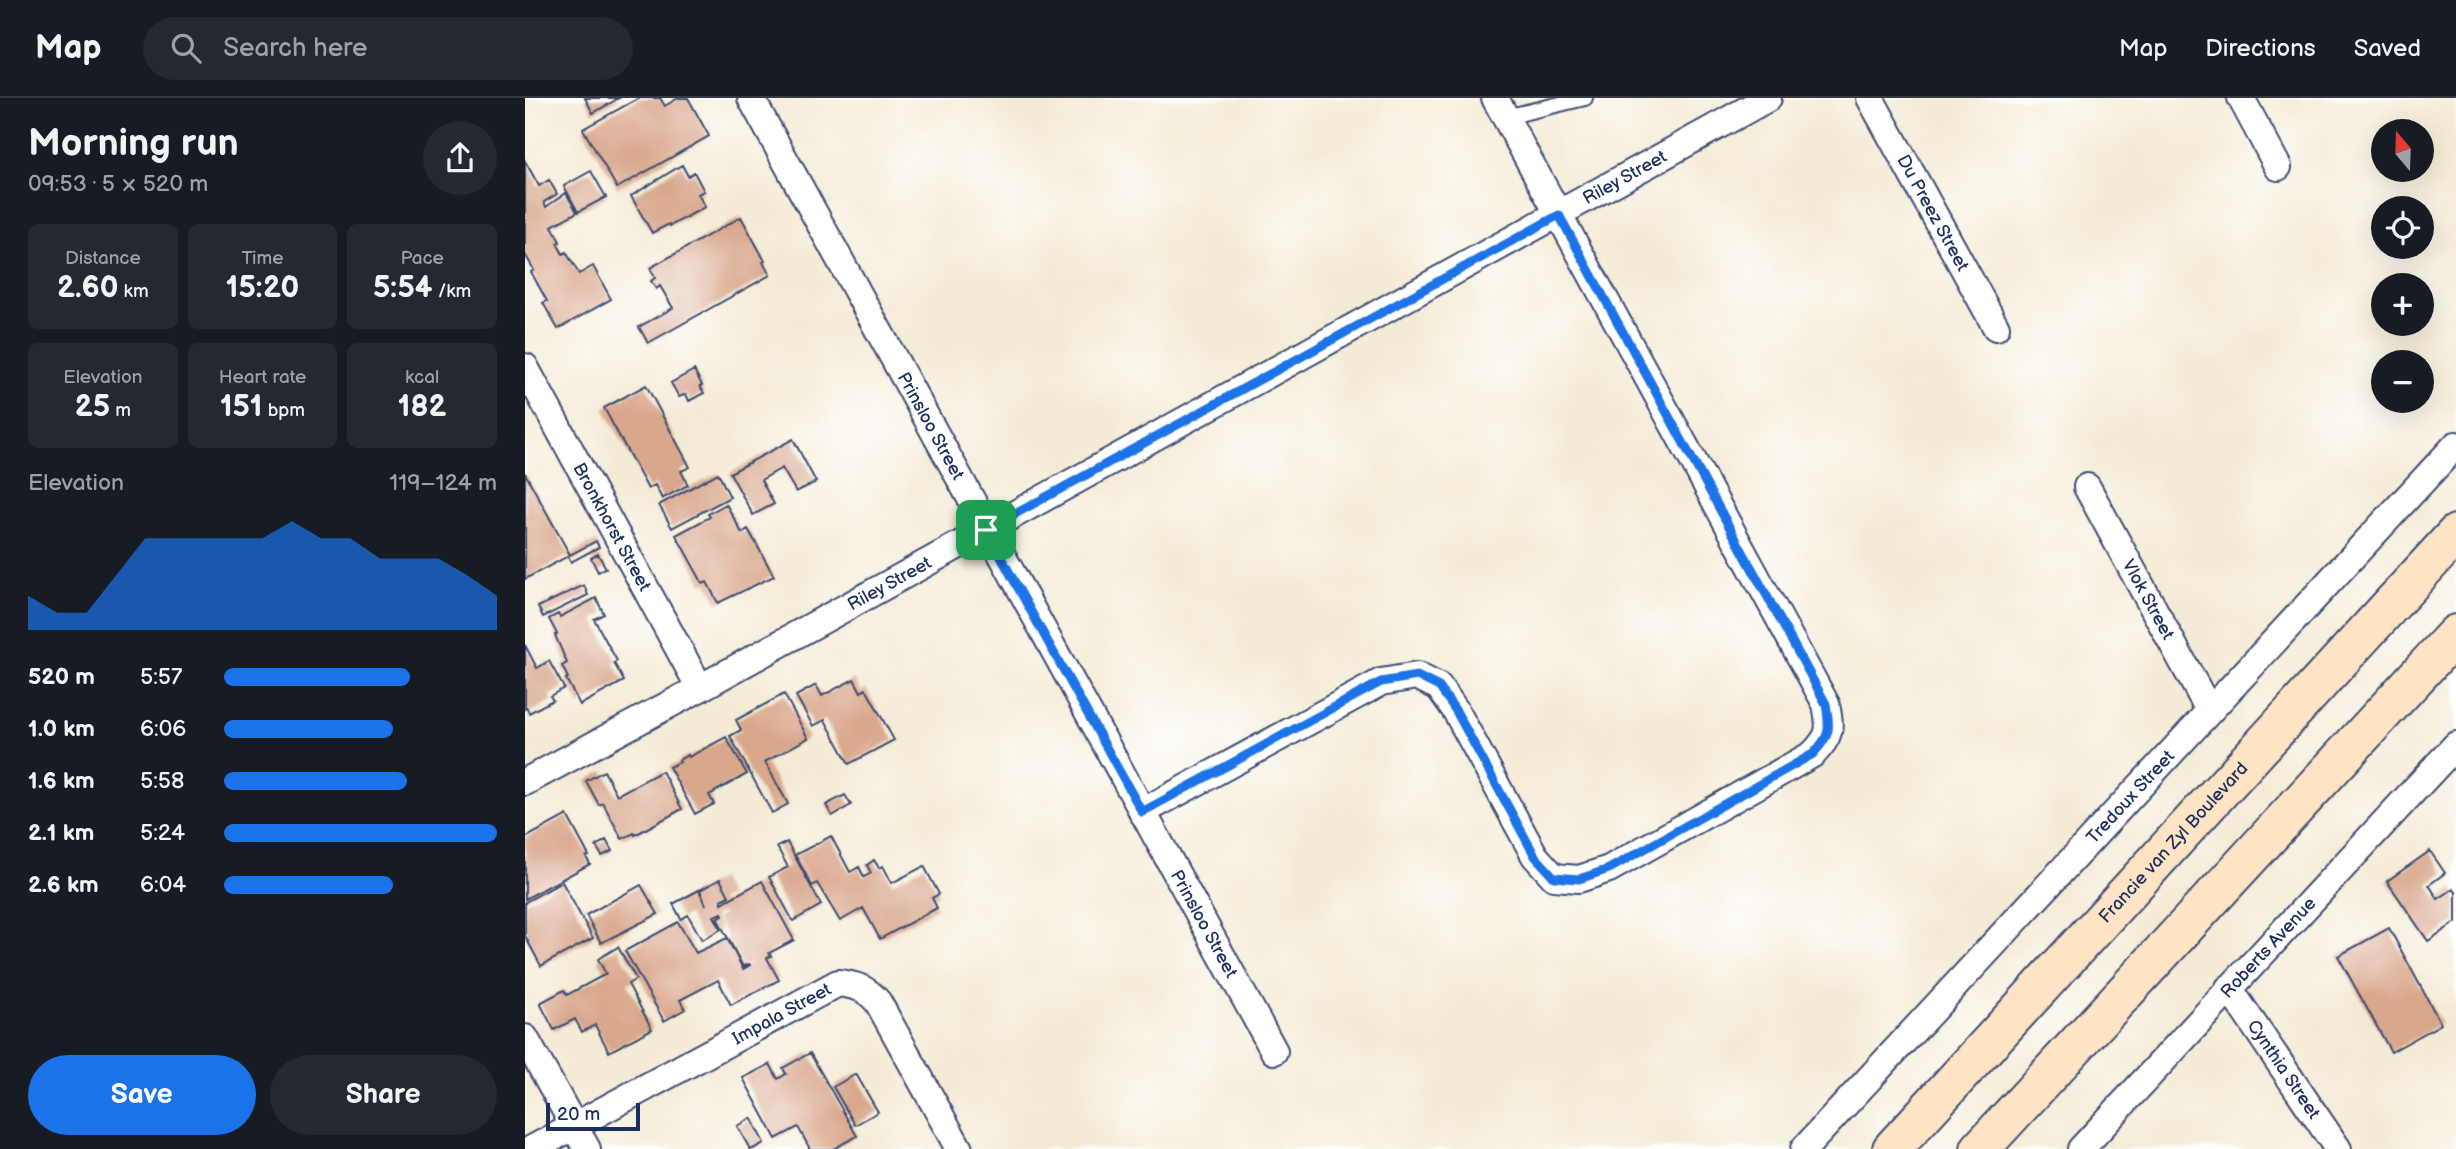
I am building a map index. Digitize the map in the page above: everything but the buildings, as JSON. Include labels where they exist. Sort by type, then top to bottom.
[{"type":"main road","name":"Francie van Zyl Boulevard","points":[[1892,1149],[2456,534]]},
{"type":"main road","points":[[1979,1149],[2456,634]]},
{"type":"street","name":"Prinsloo Street","points":[[751,98],[1274,1051]]},
{"type":"street","name":"Riley Street","points":[[525,782],[701,688],[1768,98]]},
{"type":"street","name":"Du Preez Street","points":[[1870,98],[1996,327]]},
{"type":"street","points":[[2241,98],[2278,167]]},
{"type":"street","points":[[1142,812],[1381,682],[1417,676],[1439,687],[1456,711],[1535,856],[1554,877],[1579,879],[1609,869],[1801,761],[1813,754],[1827,739],[1830,726],[1826,704],[1500,108]]},
{"type":"street","name":"Bronkhorst Street","points":[[525,366],[701,688]]},
{"type":"street","name":"Tredoux Street","points":[[1804,1149],[2456,446]]},
{"type":"street","name":"Vlok Street","points":[[2087,488],[2209,710]]},
{"type":"street","name":"Roberts Avenue","points":[[2081,1149],[2456,745]]},
{"type":"street","name":"Impala Street","points":[[532,1149],[838,983],[856,985],[867,990],[878,1002],[959,1149]]},
{"type":"street","name":"Cynthia Street","points":[[2229,989],[2338,1149]]},
{"type":"street","points":[[525,1038],[587,1149]]},
{"type":"lane","points":[[1500,108],[1585,98]]},
{"type":"route","points":[[1559,215],[1826,704],[1830,726],[1827,739],[1813,754],[1609,869],[1579,879],[1554,877],[1535,856],[1456,711],[1439,687],[1417,676],[1381,682],[1142,812],[986,530],[1559,215]]}]
